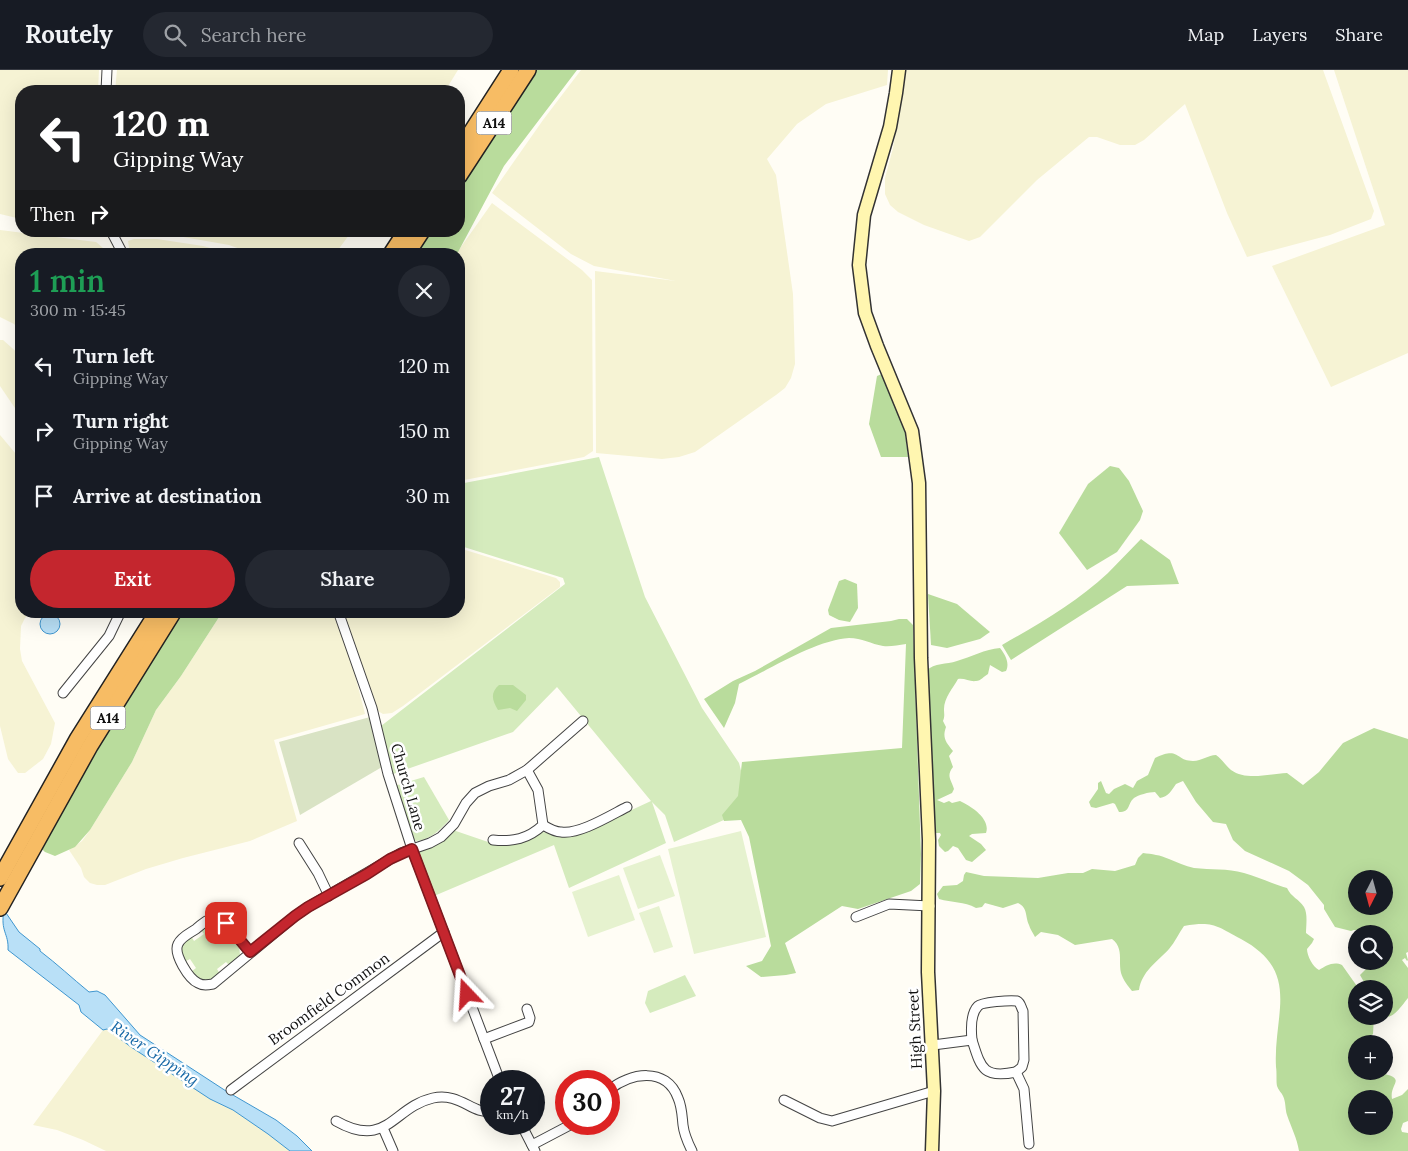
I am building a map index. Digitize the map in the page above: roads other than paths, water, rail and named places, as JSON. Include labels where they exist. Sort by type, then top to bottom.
[{"type":"highway","name":"A14","points":[[465,141],[510,70]]},
{"type":"highway","name":"A14","points":[[465,167],[528,70]]},
{"type":"highway","points":[[395,248],[402,237]]},
{"type":"highway","points":[[411,248],[418,237]]},
{"type":"highway","name":"A14","points":[[0,878],[78,738],[154,618]]},
{"type":"highway","name":"A14","points":[[0,908],[90,746],[170,618]]},
{"type":"main road","name":"High Street","points":[[899,70],[890,127],[864,215],[859,265],[865,313],[912,431],[919,483],[921,658],[929,840],[928,972],[934,1091],[932,1151]]},
{"type":"street","points":[[106,85],[107,70]]},
{"type":"street","points":[[63,693],[108,636],[118,618]]},
{"type":"street","name":"Church Lane","points":[[340,618],[372,708],[388,774],[412,849],[496,1070]]},
{"type":"street","points":[[250,952],[226,923],[216,918],[207,920],[183,938],[176,950],[179,960],[199,984],[206,985],[217,981],[295,916],[390,859],[430,843],[445,834],[454,824],[470,798],[480,790],[509,780],[527,770],[583,721]]},
{"type":"street","points":[[527,770],[538,790],[542,825]]},
{"type":"street","points":[[542,825],[561,833],[570,832],[627,807]]},
{"type":"street","points":[[493,840],[511,841],[524,838],[533,834],[542,825]]},
{"type":"street","points":[[300,843],[329,896]]},
{"type":"street","points":[[856,917],[889,904],[930,906]]},
{"type":"street","name":"Broomfield Common","points":[[231,1090],[444,932]]},
{"type":"street","points":[[1010,1002],[1020,1004],[1023,1011],[1024,1060],[1022,1067],[1016,1072],[992,1074],[984,1070],[980,1063],[972,1040],[972,1017],[980,1004],[1010,1002]]},
{"type":"street","points":[[484,1039],[529,1022],[530,1018],[527,1009]]},
{"type":"street","points":[[933,1044],[972,1040]]},
{"type":"street","points":[[1016,1072],[1024,1090],[1028,1144]]},
{"type":"street","points":[[620,1082],[637,1075],[654,1077],[665,1082],[676,1092],[684,1133],[692,1151]]},
{"type":"street","points":[[784,1100],[820,1118],[832,1121],[934,1091]]},
{"type":"street","points":[[336,1121],[360,1130],[383,1128],[414,1106],[436,1098],[450,1097],[463,1101],[480,1110]]},
{"type":"street","points":[[383,1128],[393,1151]]},
{"type":"street","points":[[527,1135],[534,1148],[555,1135]]},
{"type":"water","points":[[42,618],[58,618],[59,628],[54,633],[46,633],[41,628],[40,624]]},
{"type":"water","name":"River Gipping","points":[[4,910],[19,932],[89,992],[97,991],[105,995],[140,1035],[226,1091],[276,1120],[297,1136],[312,1151],[290,1151],[233,1110],[210,1099],[107,1029],[103,1030],[81,1012],[79,1005],[8,950],[3,923]]}]
